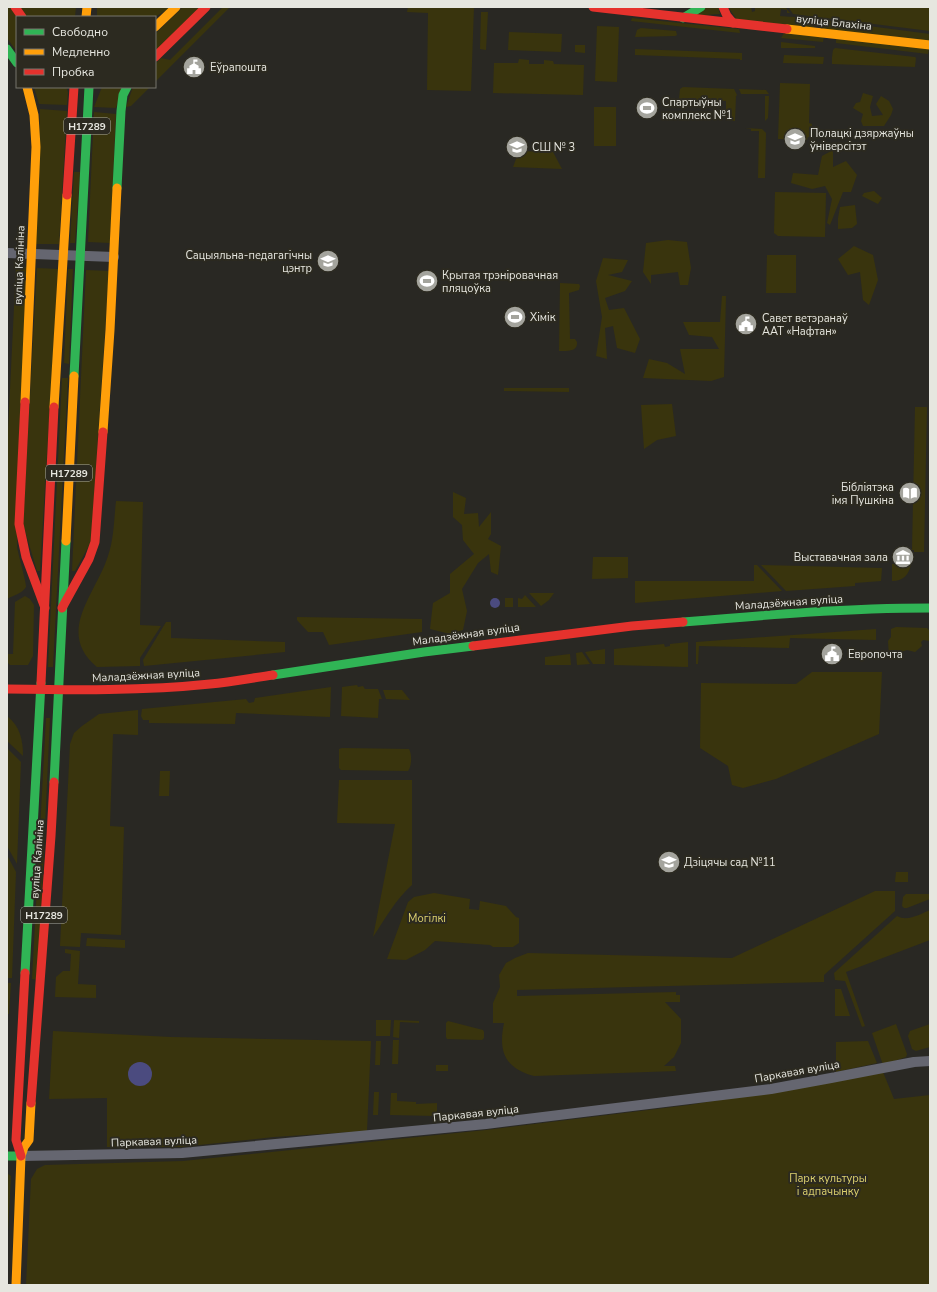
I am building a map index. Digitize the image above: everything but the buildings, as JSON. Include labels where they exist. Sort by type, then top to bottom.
[{"type":"main road","points":[[15,7],[21,16]]},
{"type":"main road","points":[[156,26],[176,7]]},
{"type":"main road","points":[[156,56],[206,7]]},
{"type":"main road","name":"вуліца Блахіна","points":[[593,7],[629,9],[683,18],[930,45]]},
{"type":"main road","points":[[657,7],[667,16]]},
{"type":"main road","points":[[683,18],[701,7]]},
{"type":"main road","points":[[723,7],[727,16],[733,23]]},
{"type":"main road","points":[[7,49],[16,62]]},
{"type":"main road","name":"вуліца Калініна","points":[[27,88],[33,107],[35,132],[32,254],[19,524],[22,546],[45,608]]},
{"type":"main road","name":"вуліца Калініна","points":[[16,1285],[21,1156],[16,1140],[41,690],[56,368],[70,158],[73,88]]},
{"type":"main road","name":"вуліца Калініна","points":[[62,608],[90,559],[95,542],[110,330],[121,111],[123,95],[126,88]]},
{"type":"main road","name":"вуліца Калініна","points":[[21,1156],[24,1147],[29,1140],[51,836],[74,368],[91,89]]},
{"type":"main road","points":[[70,158],[86,159]]},
{"type":"main road","points":[[56,368],[74,368]]},
{"type":"main road","points":[[64,565],[66,570],[75,575],[84,570]]},
{"type":"main road","name":"Маладзёжная вуліца","points":[[7,689],[59,690],[172,687],[211,684],[424,652],[632,626],[796,613],[897,608],[930,608]]},
{"type":"main road","points":[[7,1156],[21,1156]]},
{"type":"street","points":[[7,253],[114,257]]},
{"type":"street","name":"Паркавая вуліца","points":[[21,1156],[182,1153],[454,1128],[755,1091],[914,1062],[930,1061]]},
{"type":"green space","points":[[7,7],[11,7],[16,16],[16,51],[7,38]]},
{"type":"green space","points":[[19,7],[76,7],[75,16],[25,16]]},
{"type":"green space","points":[[97,7],[172,7],[156,16],[97,16]]},
{"type":"green space","points":[[183,7],[201,7],[156,51],[156,33]]},
{"type":"green space","points":[[223,7],[230,7],[156,81],[156,63],[161,58],[170,60]]},
{"type":"green space","points":[[408,7],[474,7],[471,91],[427,90],[428,13],[407,12]]},
{"type":"green space","points":[[705,7],[718,7],[720,14],[691,16]]},
{"type":"green space","points":[[728,7],[751,7],[752,12],[755,11],[755,7],[930,7],[930,31],[793,14],[789,8],[786,8],[790,13],[787,13],[787,10],[781,9],[780,16],[805,19],[817,31],[738,21]]},
{"type":"green space","points":[[481,12],[488,12],[486,50],[480,49]]},
{"type":"green space","points":[[632,18],[739,29],[740,33],[631,21]]},
{"type":"green space","points":[[815,19],[930,34],[930,41],[821,29],[814,21]]},
{"type":"green space","points":[[597,26],[619,27],[617,82],[595,81]]},
{"type":"green space","points":[[641,28],[676,31],[677,35],[635,37],[637,30]]},
{"type":"green space","points":[[509,32],[562,34],[561,52],[508,50]]},
{"type":"green space","points":[[784,33],[824,36],[823,42],[781,38]]},
{"type":"green space","points":[[836,37],[929,49],[928,54],[836,43]]},
{"type":"green space","points":[[781,42],[815,46],[815,48],[781,48]]},
{"type":"green space","points":[[575,45],[585,45],[585,53],[575,52]]},
{"type":"green space","points":[[835,48],[915,57],[915,67],[832,64],[833,50]]},
{"type":"green space","points":[[635,49],[742,53],[742,60],[635,55]]},
{"type":"green space","points":[[784,55],[824,57],[823,64],[783,63]]},
{"type":"green space","points":[[519,59],[529,60],[529,64],[544,64],[544,60],[553,61],[554,64],[584,65],[583,95],[493,93],[494,63],[518,63]]},
{"type":"green space","points":[[780,83],[810,84],[809,123],[812,124],[811,137],[808,137],[807,140],[778,139]]},
{"type":"green space","points":[[683,87],[734,89],[737,95],[735,121],[726,120],[726,101],[679,99],[680,89]]},
{"type":"green space","points":[[34,88],[66,88],[68,92],[67,105],[39,104]]},
{"type":"green space","points":[[102,88],[123,88],[116,108],[94,107]]},
{"type":"green space","points":[[133,88],[149,88],[131,106],[126,107]]},
{"type":"green space","points":[[739,89],[766,90],[769,94],[741,94]]},
{"type":"green space","points":[[863,93],[873,96],[870,107],[872,116],[883,115],[876,104],[881,96],[889,101],[893,109],[884,126],[863,126],[861,121],[863,114],[853,108],[856,103],[860,102]]},
{"type":"green space","points":[[765,96],[769,96],[768,118],[765,121]]},
{"type":"green space","points":[[594,107],[616,107],[616,146],[594,146]]},
{"type":"green space","points":[[40,109],[67,111],[59,244],[36,244]]},
{"type":"green space","points":[[94,112],[116,114],[110,243],[88,242]]},
{"type":"green space","points":[[745,128],[762,129],[766,133],[765,178],[758,178],[759,131],[751,131],[751,129]]},
{"type":"green space","points":[[833,150],[833,167],[846,161],[857,175],[851,192],[843,192],[830,225],[827,223],[832,199],[825,186],[812,189],[791,183],[793,173],[818,175],[822,156]]},
{"type":"green space","points":[[519,151],[553,152],[562,169],[513,167]]},
{"type":"green space","points":[[74,172],[80,172],[75,243],[70,243]]},
{"type":"green space","points":[[874,191],[882,198],[878,204],[862,196],[864,193]]},
{"type":"green space","points":[[775,192],[826,193],[825,237],[778,236],[774,233]]},
{"type":"green space","points":[[855,205],[857,224],[852,228],[838,229],[840,207]]},
{"type":"green space","points":[[668,240],[687,242],[691,268],[688,285],[680,285],[678,272],[651,275],[651,284],[643,272],[646,243]]},
{"type":"green space","points":[[854,246],[873,255],[878,280],[869,305],[863,300],[860,272],[848,275],[838,259]]},
{"type":"green space","points":[[767,255],[796,255],[796,293],[766,293]]},
{"type":"green space","points":[[603,258],[628,260],[622,272],[608,275],[632,281],[625,291],[605,298],[609,310],[624,308],[640,339],[635,353],[617,348],[613,326],[605,328],[607,359],[596,356],[602,317],[596,281]]},
{"type":"green space","points":[[16,266],[26,267],[17,547],[26,587],[20,593],[7,599],[7,451]]},
{"type":"green space","points":[[37,268],[58,269],[40,571],[37,571],[23,524]]},
{"type":"green space","points":[[68,269],[73,269],[69,364],[64,363]]},
{"type":"green space","points":[[86,270],[109,271],[91,542],[75,571],[72,571]]},
{"type":"green space","points":[[560,283],[579,284],[580,286],[579,290],[569,293],[570,339],[575,339],[577,345],[576,348],[568,351],[559,351]]},
{"type":"green space","points":[[722,296],[726,296],[724,377],[711,381],[643,378],[649,359],[667,363],[685,374],[680,349],[719,349],[712,337],[689,335],[683,322],[720,322]]},
{"type":"green space","points":[[62,378],[68,378],[53,667],[48,667]]},
{"type":"green space","points":[[504,388],[569,388],[569,392],[504,391]]},
{"type":"green space","points":[[672,404],[676,436],[657,440],[644,449],[641,405]]},
{"type":"green space","points":[[915,407],[927,407],[924,552],[914,552],[914,550],[912,550]]},
{"type":"green space","points":[[453,492],[466,498],[464,514],[478,513],[479,527],[491,512],[491,534],[488,539],[501,546],[498,575],[491,572],[489,554],[478,563],[462,589],[467,611],[463,630],[450,634],[430,629],[433,603],[450,593],[450,574],[474,554],[463,540],[462,525],[453,517]]},
{"type":"green space","points":[[116,501],[143,502],[140,625],[161,626],[140,658],[140,666],[97,667],[85,654],[79,640],[79,627],[82,613],[108,556],[113,536]]},
{"type":"green space","points":[[593,557],[628,557],[628,578],[592,579]]},
{"type":"green space","points":[[892,564],[911,564],[905,577],[892,581]]},
{"type":"green space","points":[[754,565],[757,565],[782,591],[635,603],[635,581],[754,581]]},
{"type":"green space","points":[[761,565],[882,568],[881,581],[855,583],[855,586],[786,591]]},
{"type":"green space","points":[[529,593],[554,593],[549,600],[541,606]]},
{"type":"green space","points":[[525,595],[536,607],[518,607],[518,598],[522,599]]},
{"type":"green space","points":[[25,596],[30,599],[34,605],[33,656],[28,665],[10,665],[7,662],[7,654],[13,654],[15,602]]},
{"type":"green space","points":[[505,598],[513,598],[513,607],[505,607]]},
{"type":"green space","points":[[297,617],[422,619],[422,632],[329,645],[323,632],[308,632],[297,620]]},
{"type":"green space","points":[[166,622],[171,622],[171,638],[285,642],[285,652],[144,666],[143,660]]},
{"type":"green space","points":[[896,627],[927,628],[930,631],[930,641],[923,640],[921,642],[922,646],[915,652],[907,650],[898,653],[895,659],[889,657],[888,641],[891,637],[891,629]]},
{"type":"green space","points":[[876,629],[876,640],[790,638],[789,648],[699,646],[698,664],[696,664],[696,642]]},
{"type":"green space","points":[[688,642],[688,667],[614,665],[614,649],[664,644],[665,647],[670,646],[670,644]]},
{"type":"green space","points":[[605,649],[605,664],[593,664],[585,652]]},
{"type":"green space","points":[[582,652],[590,664],[577,665],[576,653]]},
{"type":"green space","points":[[570,654],[571,665],[545,665],[545,657]]},
{"type":"green space","points":[[812,672],[882,672],[879,734],[776,779],[743,788],[732,785],[728,766],[700,748],[701,683],[796,684]]},
{"type":"green space","points":[[357,685],[358,687],[363,686],[365,689],[378,689],[382,699],[379,699],[378,718],[341,716],[342,687]]},
{"type":"green space","points":[[331,687],[330,717],[236,713],[235,724],[149,723],[149,720],[143,720],[141,716],[142,709],[246,699],[249,703],[254,702],[255,698]]},
{"type":"green space","points":[[383,690],[402,690],[410,700],[386,699]]},
{"type":"green space","points":[[138,710],[138,735],[113,734],[110,826],[124,827],[121,935],[81,933],[80,947],[60,946],[70,744],[74,733],[99,714]]},
{"type":"green space","points":[[7,716],[15,724],[20,734],[23,756],[7,741]]},
{"type":"green space","points":[[46,718],[50,718],[38,980],[32,979]]},
{"type":"green space","points":[[7,748],[21,762],[17,864],[7,846]]},
{"type":"green space","points":[[339,749],[409,749],[411,763],[408,771],[341,770],[339,768]]},
{"type":"green space","points":[[160,771],[170,771],[169,796],[159,796]]},
{"type":"green space","points":[[339,780],[412,780],[412,885],[386,916],[373,937],[395,824],[337,823]]},
{"type":"green space","points":[[7,855],[16,872],[12,978],[7,978]]},
{"type":"green space","points":[[896,872],[908,872],[908,882],[895,882]]},
{"type":"green space","points":[[875,891],[895,891],[895,911],[824,975],[824,982],[517,990],[517,996],[676,992],[676,995],[680,995],[680,1002],[665,1002],[681,1019],[681,1043],[674,1057],[664,1066],[675,1066],[676,1071],[534,1076],[524,1073],[516,1068],[506,1057],[502,1042],[504,1023],[493,1023],[493,1003],[500,987],[499,975],[506,963],[515,958],[528,953],[732,958]]},
{"type":"green space","name":"Могілкі","points":[[434,893],[470,899],[469,909],[479,910],[480,901],[506,906],[516,917],[519,918],[519,943],[513,947],[493,947],[490,945],[435,941],[425,950],[406,960],[387,959],[408,902],[414,897]]},
{"type":"green space","points":[[906,894],[930,894],[930,899],[904,908],[902,906],[903,897]]},
{"type":"green space","points":[[930,910],[930,940],[846,972],[865,1026],[862,1027],[845,981],[835,980],[834,973],[897,916],[901,918],[910,918]]},
{"type":"green space","points":[[87,938],[125,940],[125,948],[86,946]]},
{"type":"green space","points":[[65,949],[80,951],[78,984],[96,985],[96,998],[55,997],[56,977],[63,971],[70,971],[71,954],[65,953]]},
{"type":"green space","points":[[7,983],[11,983],[9,1014],[7,1014]]},
{"type":"green space","points":[[835,989],[841,989],[850,1016],[835,1016]]},
{"type":"green space","points":[[376,1020],[391,1020],[390,1036],[376,1036]]},
{"type":"green space","points":[[394,1020],[419,1021],[419,1023],[400,1022],[399,1038],[393,1037]]},
{"type":"green space","points":[[448,1021],[483,1030],[484,1038],[482,1040],[447,1039],[446,1023]]},
{"type":"green space","points":[[896,1024],[907,1054],[906,1057],[883,1065],[872,1033]]},
{"type":"green space","points":[[930,1024],[930,1047],[916,1051],[912,1049],[908,1036],[910,1031]]},
{"type":"green space","points":[[53,1031],[171,1037],[371,1041],[367,1131],[274,1137],[180,1147],[107,1147],[107,1098],[49,1099]]},
{"type":"green space","points":[[393,1040],[399,1040],[398,1064],[392,1064]]},
{"type":"green space","points":[[376,1041],[381,1041],[380,1065],[375,1065]]},
{"type":"green space","points":[[868,1041],[877,1063],[836,1072],[836,1042]]},
{"type":"green space","points":[[436,1065],[448,1065],[448,1071],[436,1071]]},
{"type":"green space","name":"Парк культуры і адпачынку","points":[[883,1072],[894,1099],[930,1095],[930,1285],[26,1285],[31,1179],[37,1169],[45,1165],[183,1161],[486,1130],[689,1105]]},
{"type":"green space","points":[[374,1092],[379,1092],[378,1115],[373,1115]]},
{"type":"green space","points":[[391,1093],[397,1093],[397,1101],[416,1102],[416,1104],[437,1103],[437,1116],[390,1115]]},
{"type":"green space","points":[[7,1173],[11,1176],[7,1250]]},
{"type":"shaded area","points":[[493,598],[497,598],[499,599],[499,607],[493,608],[490,605],[490,601]]},
{"type":"shaded area","points":[[140,1062],[149,1065],[152,1074],[149,1083],[140,1086],[131,1083],[128,1074],[131,1065]]},
{"type":"traffic: fast","points":[[683,18],[701,7]]},
{"type":"traffic: fast","points":[[7,49],[16,62]]},
{"type":"traffic: fast","points":[[74,376],[89,88]]},
{"type":"traffic: fast","points":[[117,188],[121,111],[123,95],[126,88]]},
{"type":"traffic: fast","points":[[54,782],[66,541]]},
{"type":"traffic: fast","points":[[683,622],[776,614],[899,608],[930,608]]},
{"type":"traffic: fast","points":[[273,675],[473,646]]},
{"type":"traffic: fast","points":[[25,973],[41,683]]},
{"type":"traffic: fast","points":[[7,1156],[21,1156]]},
{"type":"traffic: slow","points":[[86,16],[87,7]]},
{"type":"traffic: slow","points":[[156,26],[176,7]]},
{"type":"traffic: slow","points":[[787,29],[930,45]]},
{"type":"traffic: slow","points":[[25,402],[36,147],[34,115],[27,88]]},
{"type":"traffic: slow","points":[[103,432],[117,188]]},
{"type":"traffic: slow","points":[[54,407],[67,195]]},
{"type":"traffic: slow","points":[[66,541],[74,376]]},
{"type":"traffic: slow","points":[[16,1285],[21,1156],[24,1147],[29,1140],[31,1103]]},
{"type":"traffic: jam","points":[[15,7],[21,16]]},
{"type":"traffic: jam","points":[[156,56],[206,7]]},
{"type":"traffic: jam","points":[[593,7],[787,29]]},
{"type":"traffic: jam","points":[[723,7],[727,16],[733,23]]},
{"type":"traffic: jam","points":[[67,195],[74,88]]},
{"type":"traffic: jam","points":[[25,402],[19,524],[26,557],[45,608]]},
{"type":"traffic: jam","points":[[41,683],[54,407]]},
{"type":"traffic: jam","points":[[62,608],[89,559],[95,542],[103,432]]},
{"type":"traffic: jam","points":[[473,646],[632,626],[683,622]]},
{"type":"traffic: jam","points":[[7,689],[83,690],[160,688],[218,683],[273,675]]},
{"type":"traffic: jam","points":[[31,1103],[54,782]]},
{"type":"traffic: jam","points":[[21,1156],[16,1140],[25,973]]},
{"type":"place","name":"Еўрапошта","points":[[194,67]]},
{"type":"place","name":"Спартыўны комплекс №1","points":[[647,108]]},
{"type":"place","name":"Полацкі дзяржаўны ўніверсітэт","points":[[795,139]]},
{"type":"place","name":"СШ № 3","points":[[517,147]]},
{"type":"place","name":"Сацыяльна-педагагічны цэнтр","points":[[328,261]]},
{"type":"place","name":"Крытая трэніровачная пляцоўка","points":[[427,281]]},
{"type":"place","name":"Хімік","points":[[515,317]]},
{"type":"place","name":"Савет ветэранаў ААТ «Нафтан»","points":[[746,324]]},
{"type":"place","name":"Бібліятэка імя Пушкіна","points":[[910,493]]},
{"type":"place","name":"Выставачная зала","points":[[903,557]]},
{"type":"place","name":"Европочта","points":[[832,654]]},
{"type":"place","name":"Дзіцячы сад №11","points":[[669,862]]}]
